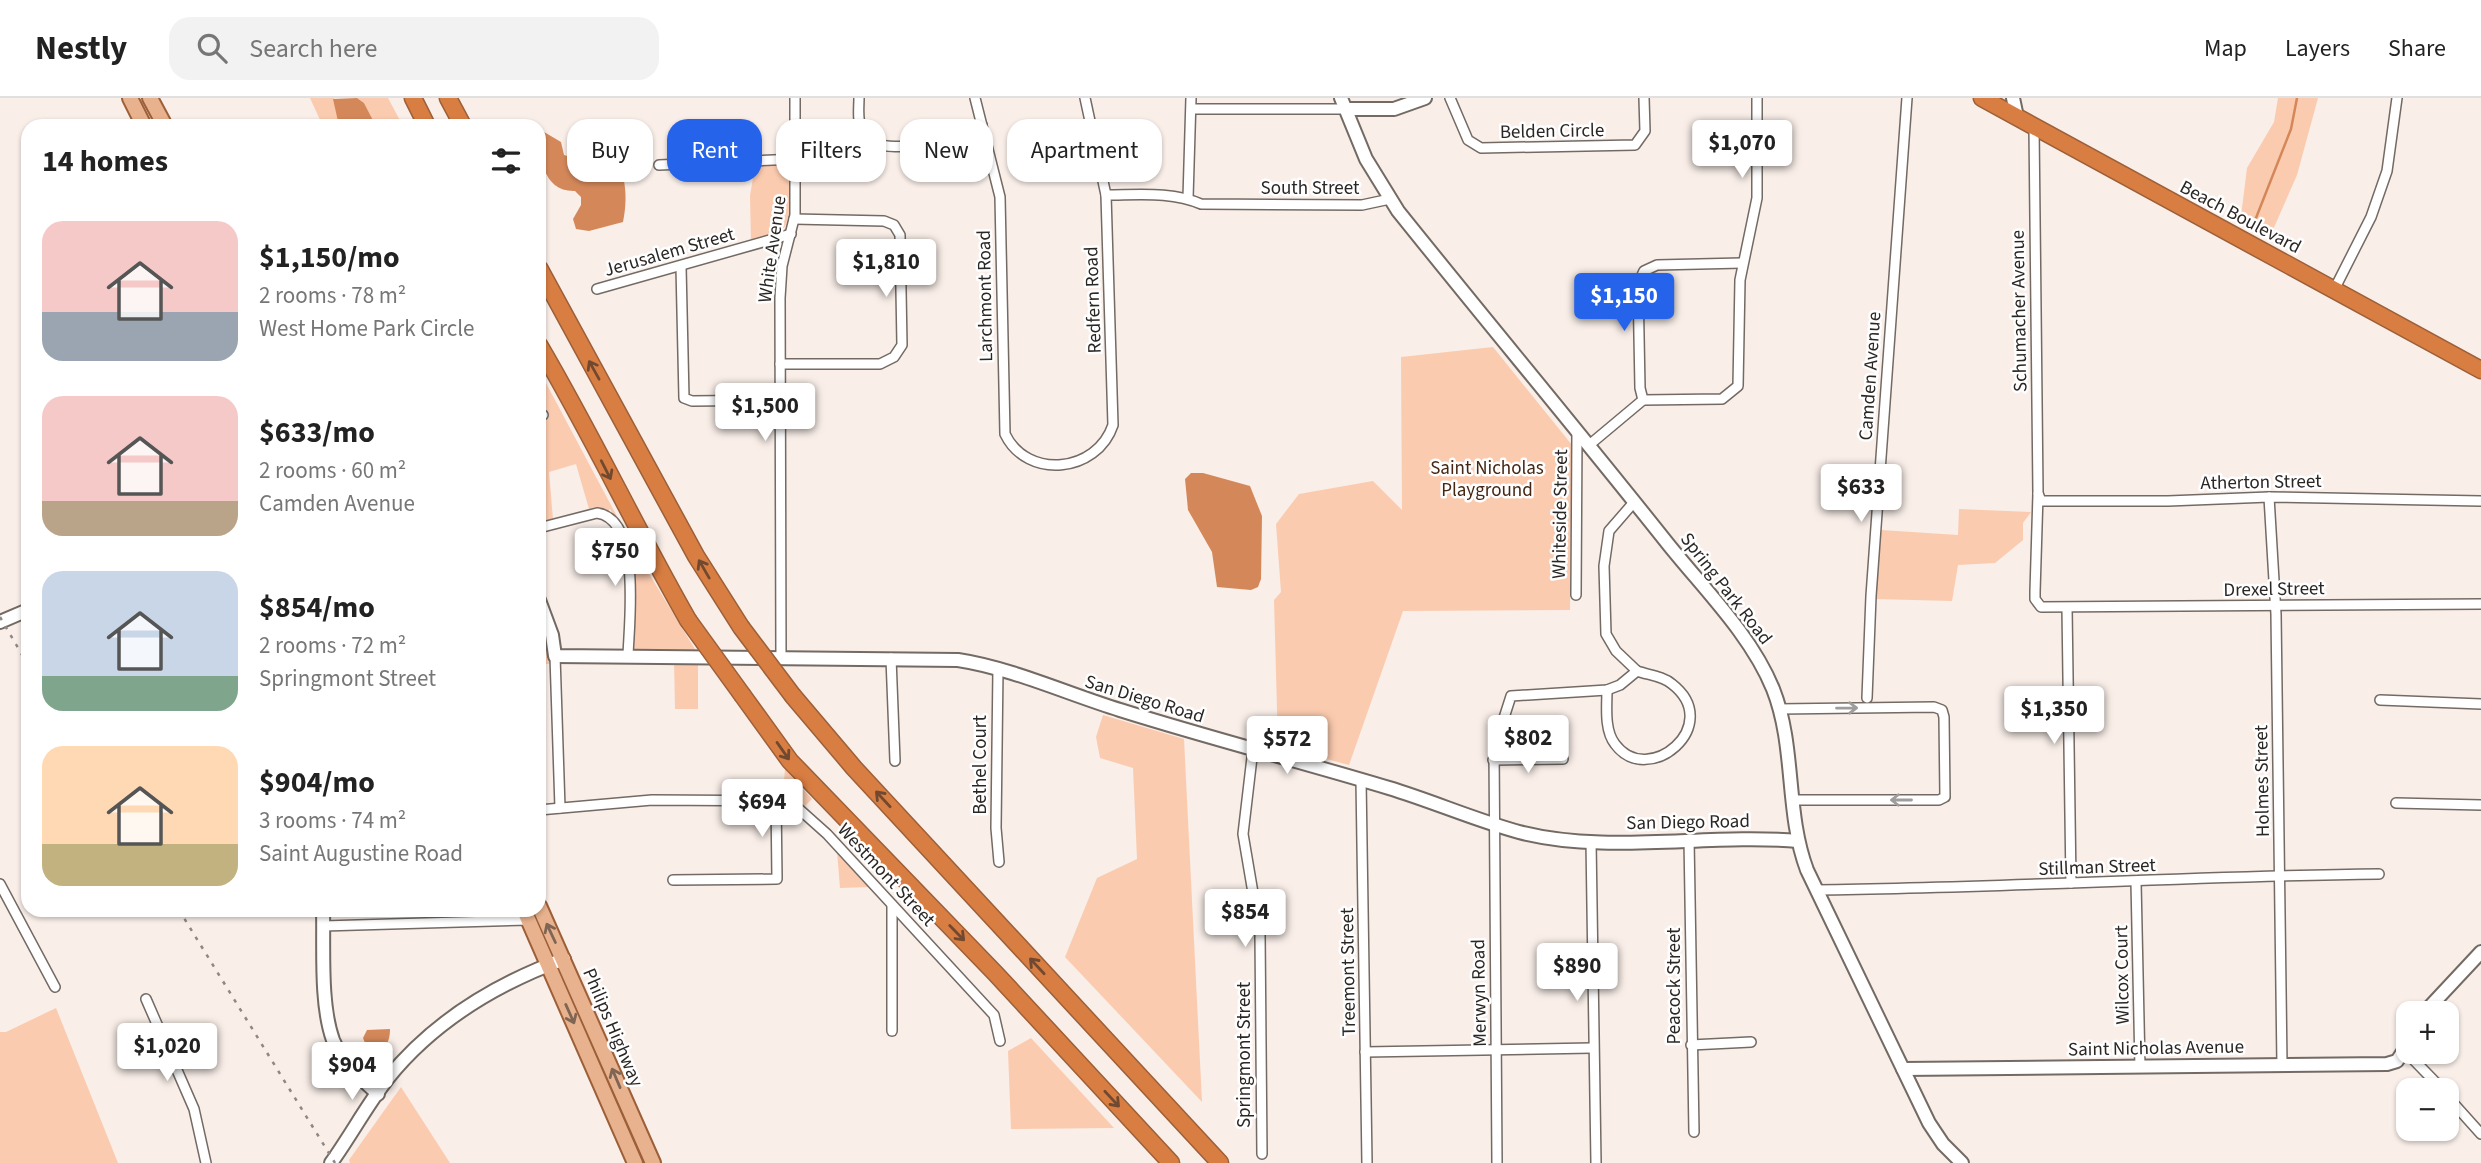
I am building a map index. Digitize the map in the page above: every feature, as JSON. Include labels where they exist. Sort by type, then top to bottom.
[{"type":"highway","points":[[407,98],[423,119]]},
{"type":"highway","points":[[414,98],[424,119]]},
{"type":"highway","name":"Beach Boulevard","points":[[1982,98],[2481,370]]},
{"type":"highway","points":[[452,102],[460,119]]},
{"type":"highway","points":[[546,281],[696,556],[741,627],[793,695],[863,778],[1220,1163]]},
{"type":"highway","points":[[546,357],[650,555],[688,620],[790,761],[1004,982],[1171,1163]]},
{"type":"main road","points":[[130,98],[141,119]]},
{"type":"main road","points":[[150,98],[161,119]]},
{"type":"main road","name":"Philips Highway","points":[[527,917],[635,1163]]},
{"type":"main road","name":"Philips Highway","points":[[544,917],[653,1163]]},
{"type":"street","name":"White Avenue","points":[[795,98],[795,119]]},
{"type":"street","points":[[859,98],[863,132],[868,140],[886,148],[900,145]]},
{"type":"street","name":"Larchmont Road","points":[[975,98],[980,119]]},
{"type":"street","name":"Redfern Road","points":[[1054,464],[1083,461],[1093,455],[1103,446],[1113,425],[1106,195],[1085,98]]},
{"type":"street","points":[[1188,198],[1191,98]]},
{"type":"street","points":[[1192,109],[1344,103],[1394,109],[1425,98]]},
{"type":"street","name":"Belden Circle","points":[[1450,98],[1468,139],[1481,148],[1630,146],[1639,142],[1645,131],[1644,98]]},
{"type":"street","points":[[1588,446],[1643,400],[1722,399],[1738,386],[1742,263],[1757,198],[1757,98]]},
{"type":"street","name":"Camden Avenue","points":[[1867,698],[1871,582],[1907,98]]},
{"type":"street","points":[[2013,98],[2017,117]]},
{"type":"street","points":[[2334,290],[2371,217],[2387,171],[2397,98]]},
{"type":"street","name":"Spring Park Road","points":[[1344,103],[1366,159],[1390,199],[1754,654],[1773,690],[1787,738],[1798,841],[1816,890],[1934,1132],[1962,1163]]},
{"type":"street","name":"Schumacher Avenue","points":[[2034,127],[2040,497],[2035,599],[2041,607],[2067,608]]},
{"type":"street","points":[[659,164],[776,160]]},
{"type":"street","name":"Larchmont Road","points":[[993,169],[1000,197],[1004,434],[1018,455],[1038,464],[1054,464]]},
{"type":"street","name":"White Avenue","points":[[781,657],[780,282],[794,219],[795,182]]},
{"type":"street","name":"South Street","points":[[1106,195],[1188,198],[1201,204],[1257,205],[1363,205],[1390,199]]},
{"type":"street","points":[[780,364],[880,364],[894,357],[902,345],[900,236],[894,226],[884,221],[794,219]]},
{"type":"street","name":"Jerusalem Street","points":[[597,289],[791,234]]},
{"type":"street","points":[[1643,400],[1640,388],[1638,284],[1644,271],[1657,265],[1742,263]]},
{"type":"street","points":[[681,267],[684,398],[692,401],[780,400]]},
{"type":"street","name":"Whiteside Street","points":[[1576,595],[1577,433]]},
{"type":"street","name":"Atherton Street","points":[[2040,497],[2481,501]]},
{"type":"street","name":"Holmes Street","points":[[2269,497],[2274,606],[2282,1065]]},
{"type":"street","points":[[1606,690],[1609,730],[1615,745],[1635,757],[1653,758],[1670,754],[1684,739],[1689,728],[1686,698],[1671,682],[1637,671],[1616,651],[1606,634],[1604,552],[1609,531],[1634,501]]},
{"type":"street","points":[[546,526],[589,514],[605,515],[617,525],[629,563],[628,656]]},
{"type":"street","name":"Drexel Street","points":[[2067,608],[2481,604]]},
{"type":"street","points":[[2067,608],[2071,883]]},
{"type":"street","points":[[0,622],[21,613]]},
{"type":"street","points":[[546,614],[555,656],[560,808]]},
{"type":"street","name":"San Diego Road","points":[[555,656],[958,660],[998,669],[1087,700],[1361,780],[1542,837],[1591,841],[1798,841]]},
{"type":"street","points":[[891,658],[895,761]]},
{"type":"street","name":"Bethel Court","points":[[998,669],[996,828],[999,862]]},
{"type":"street","points":[[1493,823],[1493,760],[1508,698],[1606,690],[1620,685],[1637,671]]},
{"type":"street","points":[[2380,700],[2481,704]]},
{"type":"street","points":[[1779,709],[1934,707],[1941,710],[1944,717],[1945,797],[1939,800],[1794,800]]},
{"type":"street","name":"Springmont Street","points":[[1253,749],[1243,834],[1260,933],[1262,1154]]},
{"type":"street","points":[[1493,760],[1563,759]]},
{"type":"street","name":"Treemont Street","points":[[1361,780],[1367,1163]]},
{"type":"street","points":[[673,880],[777,879],[776,799]]},
{"type":"street","name":"Westmont Street","points":[[546,809],[652,800],[776,799],[791,804],[812,820],[993,1015],[1000,1041]]},
{"type":"street","points":[[2396,803],[2481,805]]},
{"type":"street","name":"Merwyn Road","points":[[1493,823],[1497,1163]]},
{"type":"street","name":"Peacock Street","points":[[1689,839],[1694,1132]]},
{"type":"street","points":[[1591,841],[1592,1048],[1596,1163]]},
{"type":"street","name":"Stillman Street","points":[[1816,890],[2379,874]]},
{"type":"street","name":"Wilcox Court","points":[[2136,882],[2140,1067]]},
{"type":"street","points":[[0,884],[55,987]]},
{"type":"street","points":[[892,905],[892,1031]]},
{"type":"street","points":[[323,917],[332,1037],[350,1067],[377,1094]]},
{"type":"street","points":[[323,926],[489,917]]},
{"type":"street","points":[[2436,1001],[2479,958]]},
{"type":"street","points":[[331,1163],[377,1094],[410,1052],[446,1021],[488,993],[564,959]]},
{"type":"street","points":[[146,999],[194,1109],[206,1163]]},
{"type":"street","points":[[1691,1045],[1751,1042]]},
{"type":"street","points":[[1365,1052],[1592,1048]]},
{"type":"street","name":"Saint Nicholas Avenue","points":[[1903,1069],[2387,1064],[2396,1061]]},
{"type":"street","points":[[2421,1064],[2433,1078]]},
{"type":"street","points":[[612,1113],[628,1106]]},
{"type":"street","points":[[2459,1109],[2481,1134]]},
{"type":"green space","points":[[310,98],[334,98],[338,119],[320,119]]},
{"type":"green space","points":[[357,98],[388,98],[399,119],[372,119],[364,103]]},
{"type":"green space","points":[[2278,98],[2318,98],[2297,175],[2272,232],[2241,216],[2247,168],[2274,122]]},
{"type":"green space","points":[[762,165],[776,166],[776,182],[789,182],[791,198],[788,218],[782,230],[751,242],[752,182],[762,182]]},
{"type":"green space","name":"Saint Nicholas Playground","points":[[1493,347],[1572,445],[1570,610],[1403,611],[1349,765],[1278,746],[1274,600],[1281,592],[1276,524],[1299,494],[1373,481],[1402,510],[1401,357]]},
{"type":"green space","points":[[546,383],[637,554],[696,651],[633,650],[634,594],[627,546],[610,509],[608,512],[595,507],[589,509],[576,464],[549,472],[553,519],[546,521]]},
{"type":"green space","points":[[1959,509],[2031,512],[2023,523],[2023,540],[1995,563],[1958,565],[1952,601],[1875,599],[1881,530],[1958,535]]},
{"type":"green space","points":[[546,646],[551,664],[546,664]]},
{"type":"green space","points":[[674,660],[698,663],[698,709],[675,709]]},
{"type":"green space","points":[[1103,715],[1184,739],[1202,1102],[1065,957],[1097,878],[1137,859],[1133,768],[1100,758],[1096,737]]},
{"type":"green space","points":[[785,769],[812,799],[804,807],[783,793]]},
{"type":"green space","points":[[837,851],[869,887],[840,888]]},
{"type":"green space","points":[[56,1008],[118,1163],[0,1163],[0,1032],[6,1032]]},
{"type":"green space","points":[[1031,1038],[1114,1128],[1011,1129],[1008,1051]]},
{"type":"green space","points":[[401,1087],[450,1163],[350,1163],[349,1160]]},
{"type":"shaded area","points":[[357,98],[364,103],[372,119],[337,119],[333,99]]},
{"type":"shaded area","points":[[546,133],[561,142],[564,155],[567,156],[567,182],[624,182],[626,200],[623,222],[589,231],[576,229],[573,219],[581,205],[581,197],[575,191],[564,190],[555,185],[546,172]]},
{"type":"shaded area","points":[[1191,473],[1203,473],[1250,486],[1262,516],[1261,579],[1258,587],[1251,590],[1217,587],[1212,552],[1188,510],[1185,479]]},
{"type":"shaded area","points":[[390,1029],[384,1047],[373,1053],[367,1048],[363,1038],[367,1030]]},
{"type":"waterway","points":[[2254,223],[2291,129],[2297,98]]},
{"type":"railway","points":[[0,617],[21,653]]},
{"type":"railway","points":[[183,917],[335,1163]]}]
